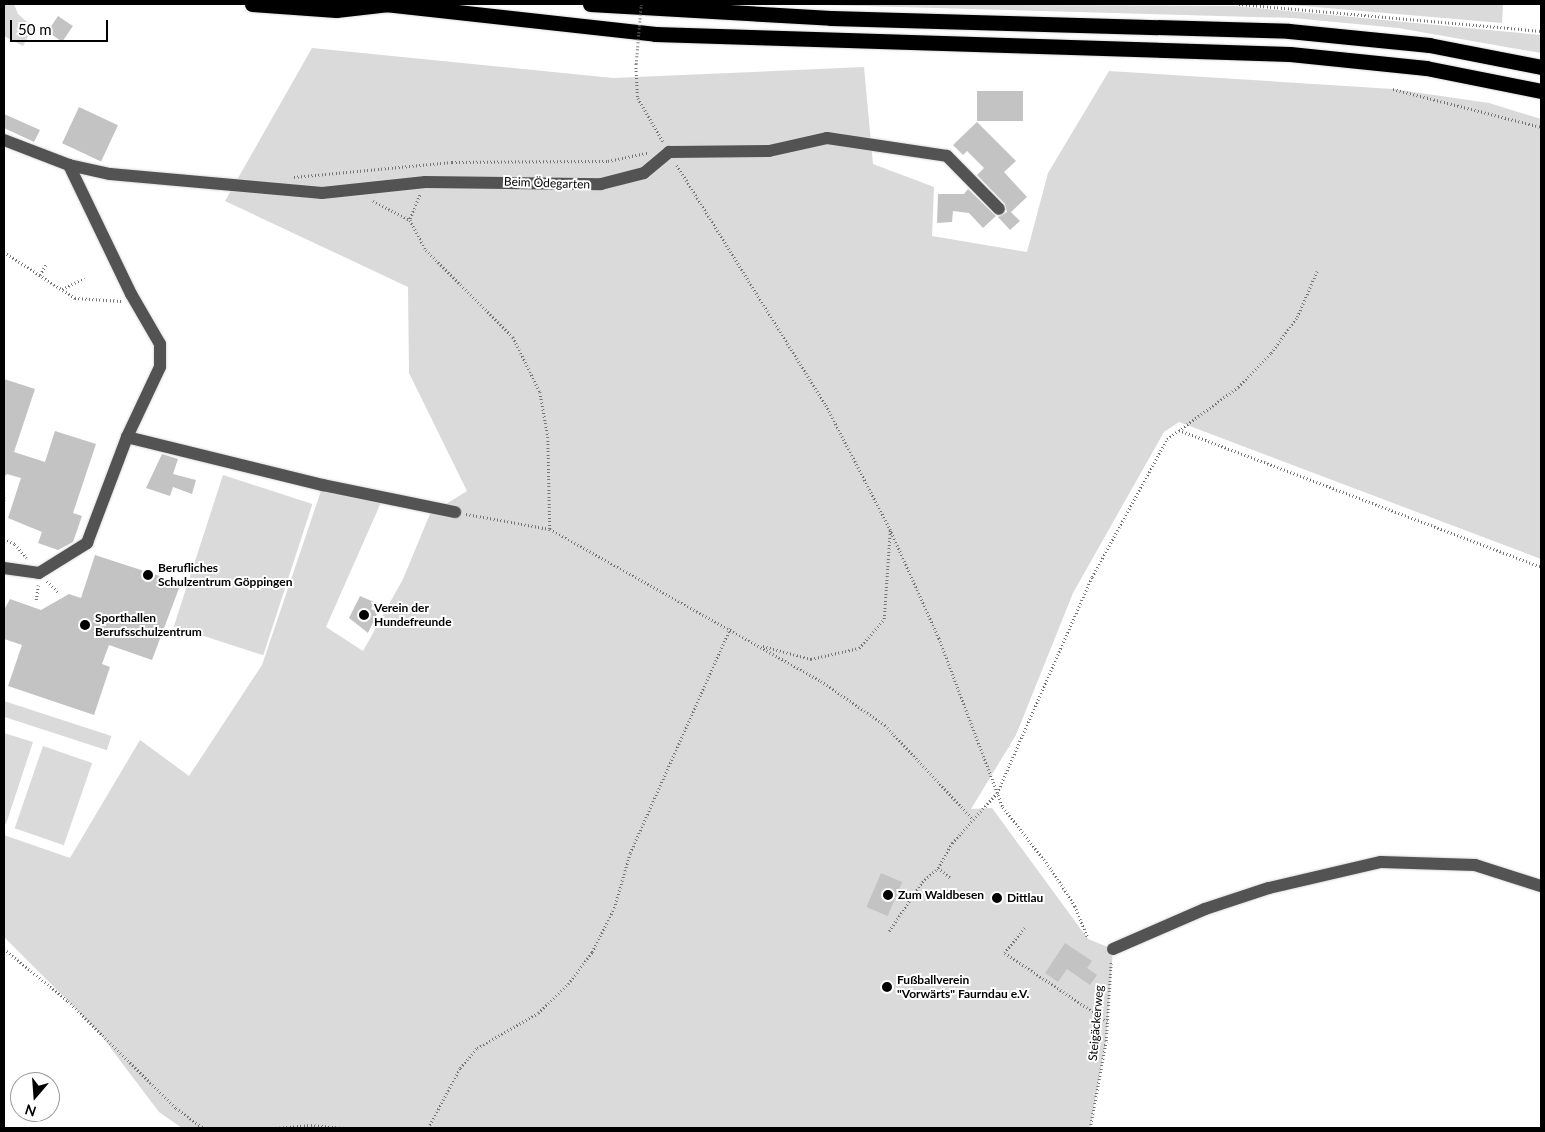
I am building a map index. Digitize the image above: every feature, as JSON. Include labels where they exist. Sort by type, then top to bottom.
[{"type":"highway","points":[[252,4],[336,10],[387,4],[654,34],[1290,54],[1426,68],[1541,91]]},
{"type":"highway","points":[[590,4],[812,17],[1289,31],[1429,46],[1541,67]]},
{"type":"lane","points":[[667,153],[769,151],[826,138],[919,151],[947,156],[999,209]]},
{"type":"lane","name":"Beim Ödegarten","points":[[4,140],[69,165],[110,174],[182,180],[287,193],[353,191],[425,182],[601,184],[644,174],[667,153]]},
{"type":"lane","points":[[4,568],[40,573],[88,543],[127,437],[160,367],[162,354],[69,165]]},
{"type":"lane","points":[[127,437],[323,485],[455,512]]},
{"type":"lane","points":[[1113,949],[1204,909],[1269,888],[1381,862],[1475,865],[1541,886]]},
{"type":"path","points":[[641,4],[636,64],[638,98],[667,153],[826,405],[890,528],[939,638],[1003,807],[1052,870],[1075,906],[1088,939]]},
{"type":"path","points":[[1239,4],[1541,31]]},
{"type":"path","points":[[1393,89],[1541,127]]},
{"type":"path","points":[[291,177],[452,162],[608,161],[653,152],[667,153]]},
{"type":"path","points":[[410,220],[425,182]]},
{"type":"path","points":[[353,191],[410,220],[426,250],[512,336],[540,392],[548,437],[550,529]]},
{"type":"path","points":[[4,252],[75,298],[136,302]]},
{"type":"path","points":[[40,275],[46,264]]},
{"type":"path","points":[[889,931],[922,882],[938,868],[972,818],[998,793],[1092,577],[1167,439],[1238,387],[1271,353],[1297,317],[1317,271]]},
{"type":"path","points":[[62,289],[85,278]]},
{"type":"path","points":[[1179,430],[1541,567]]},
{"type":"path","points":[[4,493],[4,501]]},
{"type":"path","points":[[455,512],[550,529],[759,645],[885,725],[972,818]]},
{"type":"path","points":[[759,645],[811,659],[859,648],[884,619],[890,528]]},
{"type":"path","points":[[4,539],[15,544],[40,573]]},
{"type":"path","points":[[428,1128],[460,1068],[477,1048],[538,1013],[568,984],[592,952],[614,908],[630,854],[730,628]]},
{"type":"path","points":[[938,868],[951,878]]},
{"type":"path","points":[[1025,928],[1006,953],[1107,1021]]},
{"type":"path","points":[[4,949],[68,1001],[176,1108],[204,1128]]},
{"type":"path","name":"Steigäckerweg","points":[[1090,1128],[1107,1021],[1113,949]]},
{"type":"path","points":[[276,1128],[311,1124],[347,1128]]},
{"type":"shaded area","points":[[4,4],[14,4],[18,14],[33,27],[23,46],[4,36]]},
{"type":"shaded area","points":[[789,4],[1236,6],[1541,35],[1541,53],[1398,28],[1293,18]]},
{"type":"shaded area","points":[[1280,4],[1503,4],[1502,23]]},
{"type":"shaded area","points":[[312,48],[613,78],[864,67],[873,164],[934,187],[932,236],[1027,252],[1048,173],[1109,71],[1393,89],[1489,103],[1541,119],[1541,559],[1179,422],[1164,432],[1073,593],[1016,735],[971,809],[992,808],[1088,939],[1113,949],[1106,1041],[1090,1128],[182,1128],[159,1112],[97,1030],[4,937],[4,835],[70,858],[140,740],[189,776],[262,665],[323,485],[383,498],[326,627],[363,651],[403,579],[430,514],[467,491],[409,373],[408,287],[225,201]]},
{"type":"shaded area","points":[[223,475],[312,504],[263,655],[174,626]]},
{"type":"shaded area","points":[[4,701],[111,736],[107,750],[4,717]]},
{"type":"shaded area","points":[[4,733],[33,742],[6,824],[4,823]]},
{"type":"shaded area","points":[[43,746],[92,763],[64,845],[15,828]]},
{"type":"building","points":[[58,16],[73,26],[62,42],[47,32]]},
{"type":"building","points":[[977,91],[1023,91],[1023,121],[977,121]]},
{"type":"building","points":[[79,107],[118,125],[101,161],[62,143]]},
{"type":"building","points":[[4,114],[40,130],[34,142],[4,128]]},
{"type":"building","points":[[977,122],[1016,161],[1004,172],[1027,197],[1011,212],[1020,221],[1010,230],[998,217],[1007,212],[1005,204],[977,175],[984,168],[967,151],[963,155],[953,145]]},
{"type":"building","points":[[968,189],[996,216],[983,228],[969,213],[953,211],[952,222],[937,223],[938,194],[964,194]]},
{"type":"building","points":[[4,379],[35,389],[14,452],[45,462],[55,431],[96,444],[73,513],[82,516],[73,542],[58,550],[38,543],[42,532],[8,518],[21,478],[7,474],[4,477]]},
{"type":"building","points":[[162,454],[178,459],[173,474],[196,480],[192,494],[173,487],[170,496],[146,488]]},
{"type":"building","name":"Sporthallen Berufsschulzentrum","points":[[95,555],[181,583],[152,660],[109,645],[102,664],[110,667],[94,715],[8,686],[22,645],[4,639],[4,610],[10,599],[41,610],[69,594],[81,598]]},
{"type":"building","name":"Verein der Hundefreunde","points":[[360,596],[374,602],[371,609],[378,612],[368,633],[349,618]]},
{"type":"building","name":"Zum Waldbesen","points":[[881,873],[902,882],[888,916],[867,907]]},
{"type":"building","points":[[1065,943],[1092,961],[1087,968],[1097,975],[1090,985],[1067,969],[1058,982],[1045,973]]},
{"type":"place","name":"Berufliches Schulzentrum Göppingen","points":[[148,575]]},
{"type":"place","name":"Verein der Hundefreunde","points":[[364,615]]},
{"type":"place","name":"Sporthallen Berufsschulzentrum","points":[[85,625]]},
{"type":"place","name":"Zum Waldbesen","points":[[888,895]]},
{"type":"place","name":"Dittlau","points":[[997,898]]},
{"type":"place","name":"Fußballverein \"Vorwärts\" Faurndau e.V.","points":[[887,987]]}]
